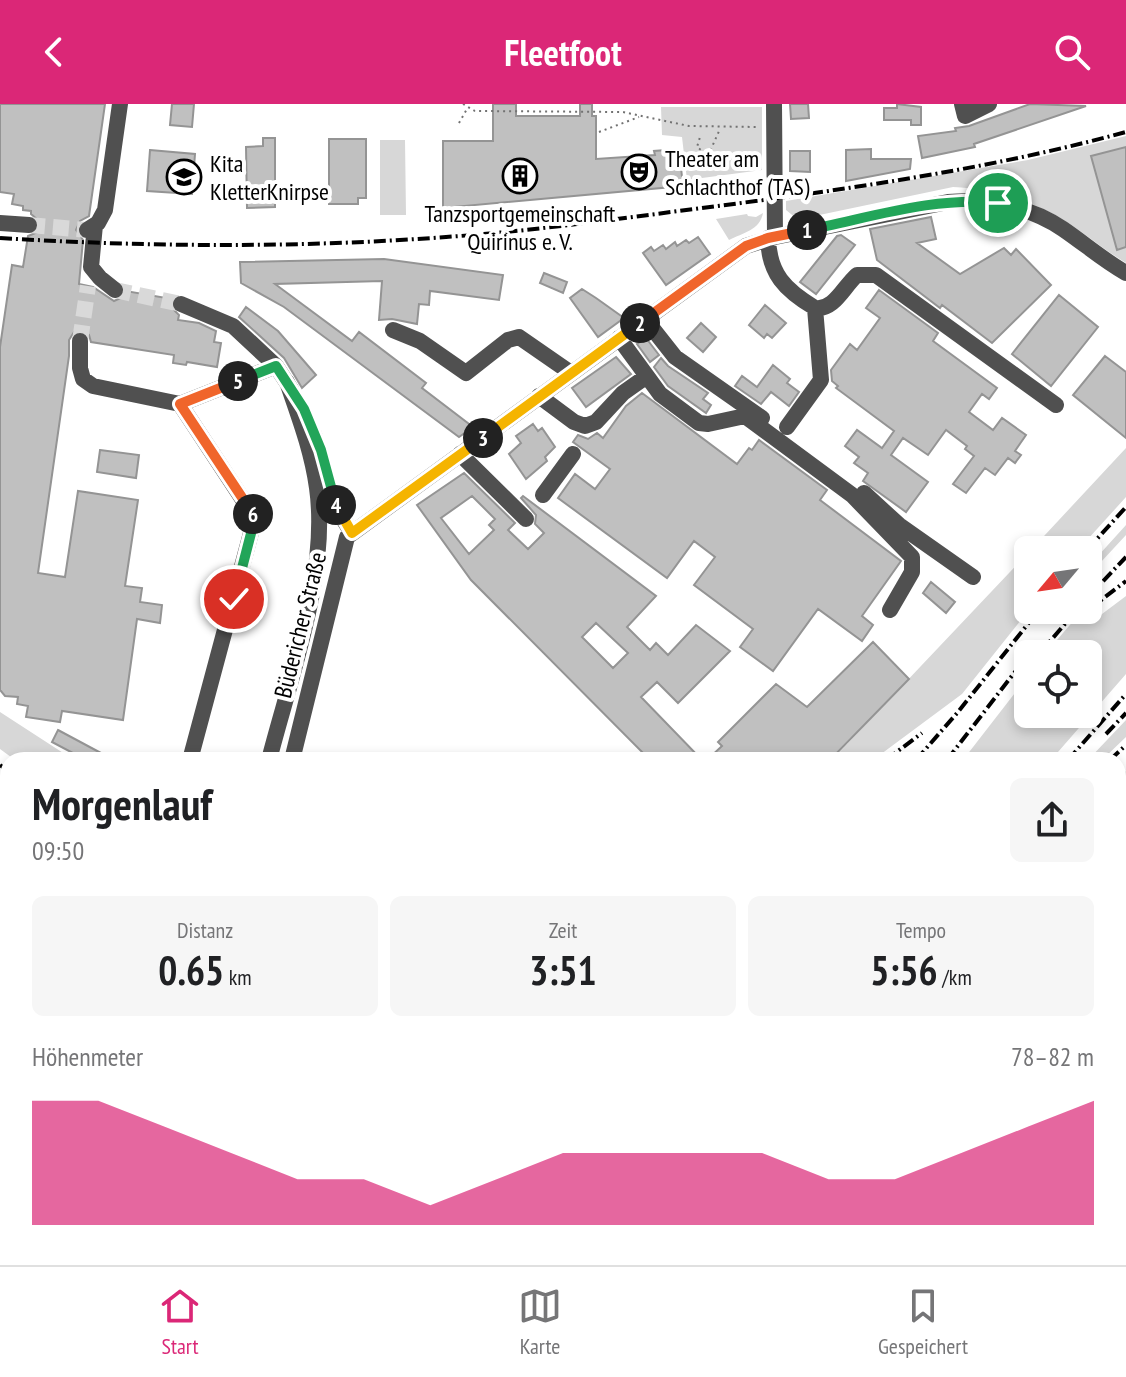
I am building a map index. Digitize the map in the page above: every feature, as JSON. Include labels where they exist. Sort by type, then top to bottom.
[{"type":"street","points":[[88,286],[91,228],[105,210],[120,104]]},
{"type":"street","points":[[774,104],[769,258],[773,270],[794,293],[815,308],[826,309],[857,275],[876,275],[1056,405]]},
{"type":"street","points":[[962,104],[965,116],[989,104]]},
{"type":"street","name":"Büdericher Straße","points":[[294,752],[344,544],[352,533],[739,250],[772,237],[948,202],[986,201],[1042,217],[1126,273]]},
{"type":"street","points":[[0,223],[29,225]]},
{"type":"street","points":[[91,267],[115,290]]},
{"type":"street","points":[[181,304],[233,326],[276,366],[304,409],[321,450],[337,509],[352,533]]},
{"type":"street","points":[[787,427],[821,380],[815,308]]},
{"type":"street","points":[[645,319],[675,357],[715,394],[895,530],[973,577]]},
{"type":"street","points":[[393,330],[420,341],[466,373],[508,340],[519,337],[571,373]]},
{"type":"street","points":[[619,338],[660,394],[699,423],[745,416]]},
{"type":"street","points":[[80,341],[83,379],[93,386],[180,404],[276,366]]},
{"type":"street","points":[[675,357],[859,489],[895,530],[913,565],[890,610]]},
{"type":"street","points":[[539,396],[574,422],[585,426],[596,422],[617,398],[647,376]]},
{"type":"street","points":[[271,752],[304,624],[319,536],[318,490],[309,448],[287,382]]},
{"type":"street","points":[[180,404],[255,518],[192,752]]},
{"type":"street","points":[[460,454],[526,519]]},
{"type":"street","points":[[543,495],[573,454]]},
{"type":"path","points":[[463,104],[475,111],[623,112],[689,126],[774,126]]},
{"type":"path","points":[[459,123],[467,108]]},
{"type":"path","points":[[599,132],[640,116]]},
{"type":"path","points":[[705,153],[711,149],[721,128]]},
{"type":"path","points":[[700,137],[697,147],[705,153]]},
{"type":"path","points":[[696,166],[704,163],[705,153]]},
{"type":"shaded area","points":[[661,107],[762,107],[762,170],[687,180],[682,137],[662,135]]},
{"type":"shaded area","points":[[1126,136],[1126,147],[1091,156],[1117,249],[1126,247],[1126,263],[1043,209],[984,190],[953,187],[797,219],[786,210],[786,201],[1028,160]]},
{"type":"shaded area","points":[[380,140],[405,140],[406,215],[380,215]]},
{"type":"shaded area","points":[[763,213],[755,227],[729,240],[716,219],[747,214],[756,217]]},
{"type":"shaded area","points":[[1126,448],[1126,497],[1091,536],[1044,536]]},
{"type":"shaded area","points":[[1126,525],[1126,535],[1102,561],[1102,552]]},
{"type":"shaded area","points":[[1014,568],[1014,624],[1018,624],[962,694],[884,752],[840,752]]},
{"type":"shaded area","points":[[1126,596],[1126,674],[1102,702],[1102,640],[1057,640],[1071,624],[1102,624],[1102,614]]},
{"type":"shaded area","points":[[1014,694],[1014,728],[1079,728],[1058,752],[969,752]]},
{"type":"shaded area","points":[[0,712],[62,752],[4,752],[0,749]]},
{"type":"shaded area","points":[[1126,720],[1126,737],[1110,752],[1096,752]]},
{"type":"building","points":[[0,104],[105,104],[89,216],[80,221],[76,230],[83,240],[79,284],[93,287],[114,301],[123,297],[126,291],[172,299],[170,306],[179,315],[178,320],[199,323],[216,331],[214,342],[221,343],[217,367],[173,363],[174,355],[91,342],[89,335],[81,330],[74,332],[69,340],[38,573],[65,577],[78,491],[138,500],[125,586],[142,588],[140,602],[162,605],[160,623],[137,619],[123,720],[62,711],[60,722],[26,717],[28,706],[17,704],[18,697],[5,696],[0,690],[0,347],[12,265],[23,267],[28,236],[38,232],[40,225],[31,211],[12,204],[14,194],[0,192]]},
{"type":"building","points":[[172,104],[194,104],[192,127],[170,125]]},
{"type":"building","name":"Tanzsportgemeinschaft Quirinus e. V.","points":[[493,104],[516,104],[516,116],[580,116],[580,104],[592,104],[592,116],[596,116],[596,159],[655,155],[654,151],[679,149],[683,186],[443,208],[443,141],[493,141]]},
{"type":"building","points":[[790,104],[808,104],[809,118],[791,119]]},
{"type":"building","points":[[897,104],[921,107],[921,125],[911,125],[911,120],[884,120],[884,108],[897,108]]},
{"type":"building","points":[[1030,104],[1086,106],[974,144],[975,147],[922,158],[918,136],[956,131],[955,128]]},
{"type":"building","points":[[263,138],[275,138],[275,207],[247,208],[246,147],[263,146]]},
{"type":"building","points":[[329,139],[366,139],[366,198],[358,198],[358,204],[329,204]]},
{"type":"building","points":[[1126,147],[1126,247],[1117,250],[1091,156]]},
{"type":"building","points":[[871,149],[871,159],[911,159],[910,169],[846,181],[846,150]]},
{"type":"building","points":[[150,150],[195,154],[192,194],[147,191]]},
{"type":"building","points":[[790,151],[810,151],[810,172],[790,171]]},
{"type":"building","points":[[931,217],[936,239],[917,243],[960,274],[1004,248],[1011,255],[1016,249],[1051,285],[992,343],[877,260],[870,229]]},
{"type":"building","points":[[841,235],[855,245],[816,294],[800,282]]},
{"type":"building","points":[[698,237],[710,254],[666,285],[643,253],[651,247],[654,251],[663,245],[666,249],[675,242],[677,246]]},
{"type":"building","points":[[384,259],[503,275],[499,300],[430,291],[429,305],[419,304],[417,324],[379,320],[382,281],[275,284],[352,341],[359,332],[426,383],[422,388],[473,427],[459,437],[284,307],[241,283],[240,262]]},
{"type":"building","points":[[544,273],[567,282],[563,293],[540,283]]},
{"type":"building","points":[[582,289],[624,318],[598,337],[570,298]]},
{"type":"building","points":[[879,290],[938,333],[933,341],[997,388],[989,399],[982,394],[969,412],[993,430],[1002,418],[1026,435],[1015,451],[1021,455],[1015,463],[1008,458],[995,475],[985,468],[966,493],[953,484],[974,456],[965,449],[967,446],[946,430],[928,455],[903,438],[891,455],[928,482],[906,512],[863,481],[868,473],[854,463],[859,457],[845,446],[857,430],[882,448],[894,431],[836,388],[838,386],[832,381],[831,370],[850,344],[857,350],[880,318],[866,308]]},
{"type":"building","points":[[1059,295],[1098,327],[1051,386],[1012,354]]},
{"type":"building","points":[[765,305],[786,323],[772,338],[767,334],[764,338],[749,325]]},
{"type":"building","points":[[246,307],[278,331],[316,375],[302,388],[284,358],[239,317]]},
{"type":"building","points":[[701,323],[716,337],[703,352],[687,338]]},
{"type":"building","points":[[646,338],[659,355],[650,362],[637,344]]},
{"type":"building","points":[[1105,356],[1126,372],[1126,438],[1073,395]]},
{"type":"building","points":[[616,357],[631,374],[586,407],[572,388]]},
{"type":"building","points":[[661,358],[708,393],[703,399],[711,405],[706,413],[668,386],[654,367]]},
{"type":"building","points":[[773,365],[790,379],[787,383],[799,392],[789,406],[771,392],[761,404],[735,386],[742,376],[757,387]]},
{"type":"building","points":[[642,393],[737,464],[759,440],[827,490],[820,500],[901,561],[862,616],[873,625],[862,641],[818,609],[773,671],[740,647],[753,629],[694,585],[715,557],[694,541],[667,578],[558,498],[575,474],[595,489],[610,469],[573,442],[578,435],[588,439],[597,433],[603,438],[626,406]]},
{"type":"building","points":[[533,424],[538,431],[542,428],[555,447],[545,457],[547,461],[526,479],[509,454],[521,443],[516,436]]},
{"type":"building","points":[[100,450],[139,455],[136,478],[97,472]]},
{"type":"building","points":[[464,473],[515,523],[508,530],[528,549],[544,533],[535,524],[536,515],[521,498],[523,496],[656,596],[627,627],[650,650],[656,643],[668,655],[696,625],[730,651],[678,703],[657,682],[641,697],[694,752],[642,752],[471,580],[417,505]],"holes":[[[472,496],[495,519],[489,525],[494,530],[469,554],[441,518]],[[596,623],[628,653],[613,668],[582,637]]]},
{"type":"building","points":[[931,582],[955,602],[946,613],[923,593]]},
{"type":"building","points":[[873,642],[909,679],[838,752],[716,752],[722,746],[718,742],[776,684],[807,707]]},
{"type":"building","points":[[58,730],[99,752],[71,752],[52,742]]},
{"type":"tunnel","points":[[29,225],[87,230]]},
{"type":"tunnel","points":[[80,341],[88,286]]},
{"type":"tunnel","points":[[115,290],[181,304]]},
{"type":"railway","points":[[0,238],[168,245],[279,245],[390,241],[513,231],[867,185],[1023,157],[1126,132]]},
{"type":"railway","points":[[1100,536],[1126,507]]},
{"type":"railway","points":[[1102,582],[1126,557]]},
{"type":"railway","points":[[1102,599],[1126,581]]},
{"type":"railway","points":[[923,752],[1028,624]]},
{"type":"railway","points":[[1051,640],[1065,624]]},
{"type":"railway","points":[[953,752],[1014,673]]},
{"type":"railway","points":[[1075,752],[1126,694]]},
{"type":"railway","points":[[1106,734],[1126,713]]},
{"type":"railway","points":[[897,752],[922,733]]},
{"type":"railway","points":[[1119,752],[1126,745]]},
{"type":"place","name":"Theater am Schlachthof (TAS)","points":[[639,172]]},
{"type":"place","name":"Tanzsportgemeinschaft Quirinus e. V.","points":[[520,176]]},
{"type":"place","name":"Kita KletterKnirpse","points":[[184,177]]},
{"type":"route","points":[[234,599],[255,518],[180,404],[276,366],[304,409],[321,450],[337,509],[352,533],[752,243],[948,202],[974,200],[998,203]]}]
